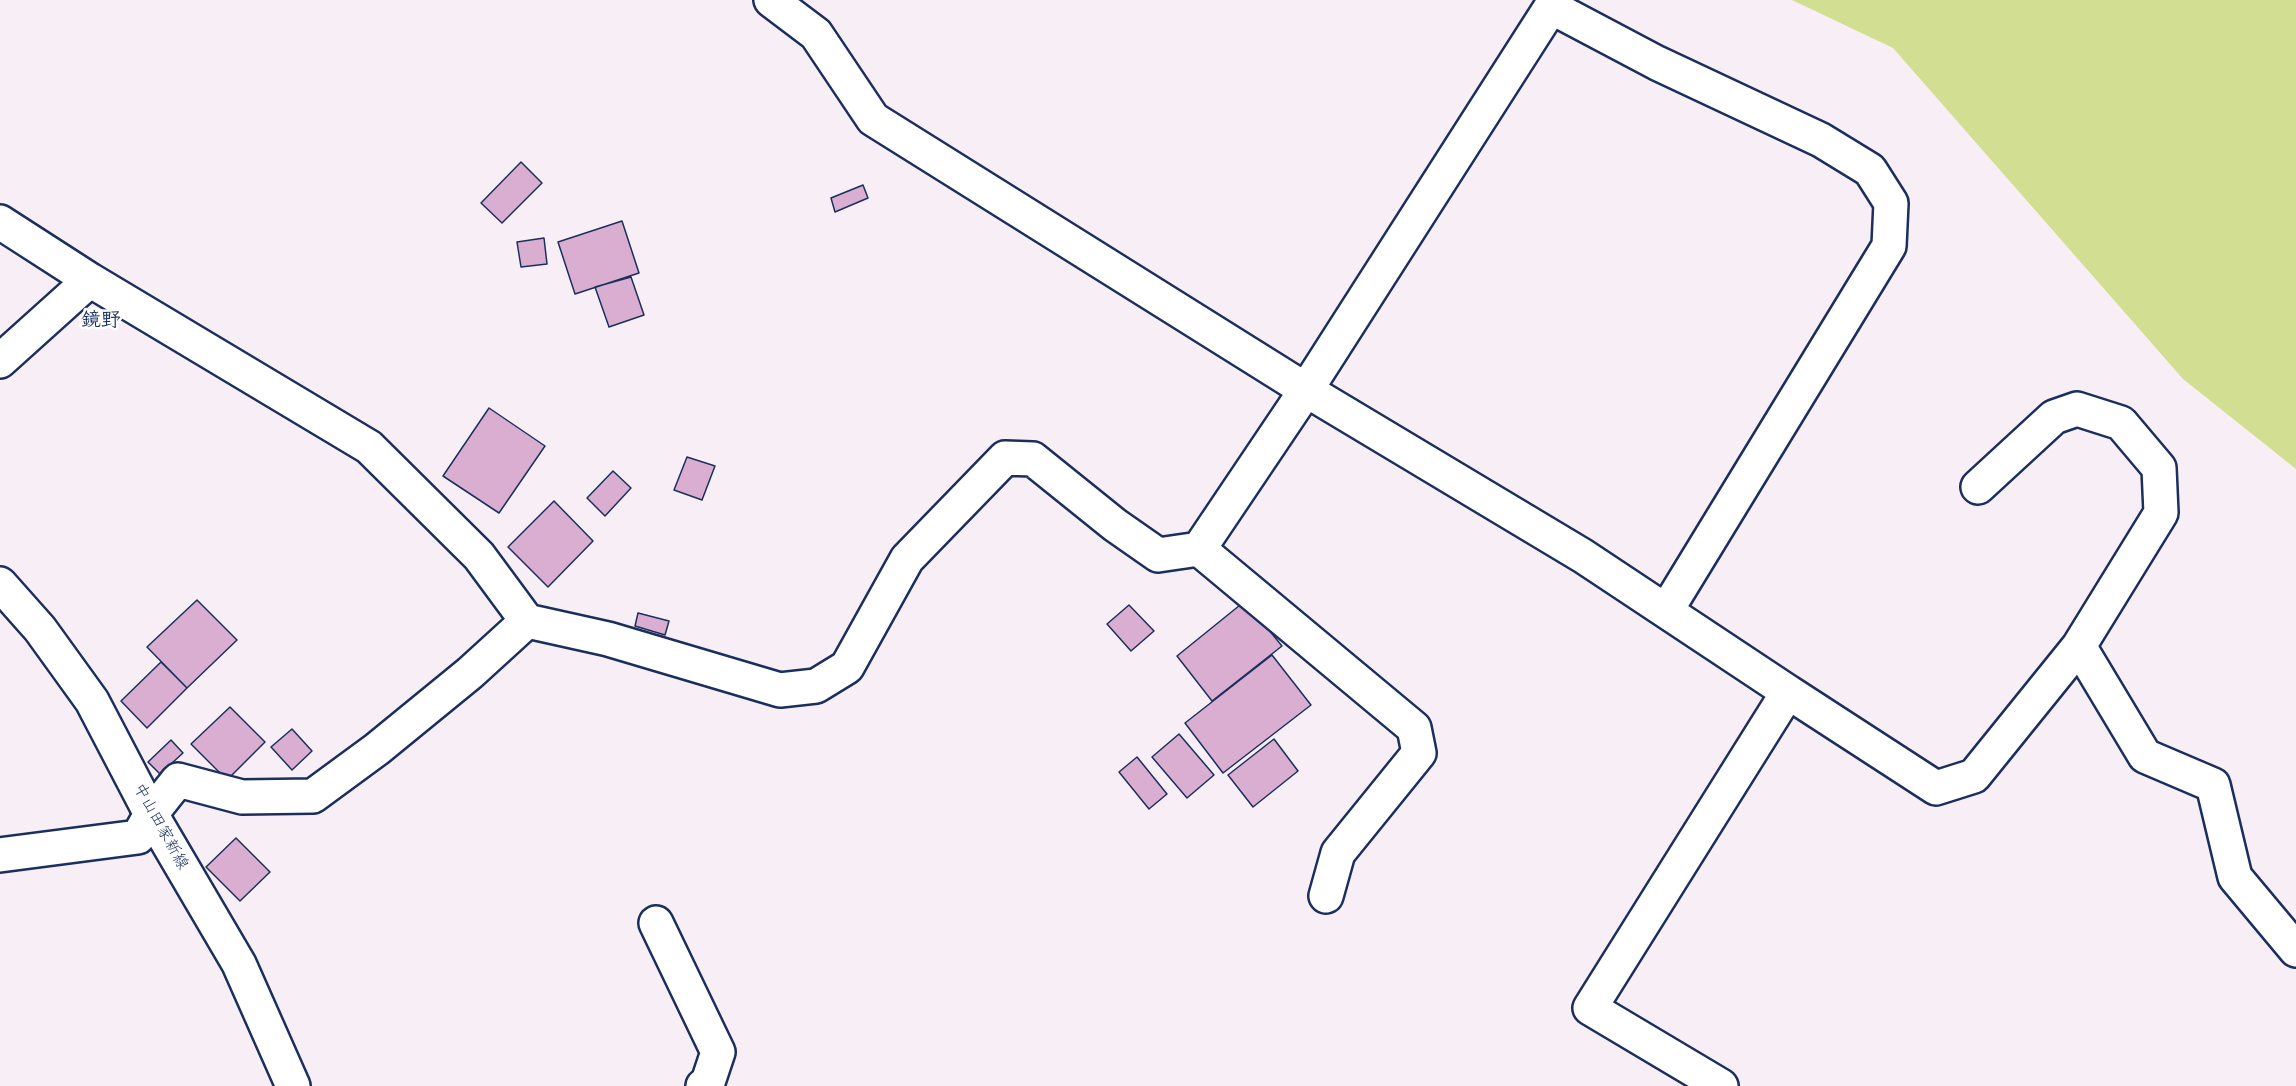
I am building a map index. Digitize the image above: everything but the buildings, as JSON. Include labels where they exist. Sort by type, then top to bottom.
[{"type":"street","points":[[771,0],[816,34],[873,119],[1306,390],[1583,556],[1936,788],[1974,776],[2079,646],[2161,513],[2159,468],[2121,423],[2077,409],[2054,417],[1978,487]]},
{"type":"street","points":[[0,222],[90,280],[369,447],[479,556],[527,621],[608,639],[780,690],[816,686],[847,667],[907,560],[1005,458],[1034,459],[1115,525],[1158,555],[1198,549],[1306,390],[1551,7],[1657,63],[1821,140],[1870,170],[1891,203],[1889,246],[1666,611]]},
{"type":"street","points":[[0,361],[90,280]]},
{"type":"street","points":[[1198,549],[1414,728],[1419,753],[1338,854],[1326,896]]},
{"type":"street","name":"中山田家新線","points":[[0,584],[40,629],[93,701],[151,814],[239,964],[293,1086]]},
{"type":"street","points":[[0,855],[138,837],[151,814],[178,780],[242,798],[313,796],[377,749],[453,687],[527,621]]},
{"type":"street","points":[[2079,646],[2145,756],[2213,785],[2235,877],[2296,950]]},
{"type":"street","points":[[1721,1086],[1590,1008],[1788,692]]},
{"type":"street","points":[[656,923],[718,1052],[708,1082],[703,1086]]},
{"type":"green space","points":[[1792,0],[2296,0],[2296,469],[2183,379],[1893,48]]},
{"type":"district","name":"鏡野","points":[[101,322]]}]
